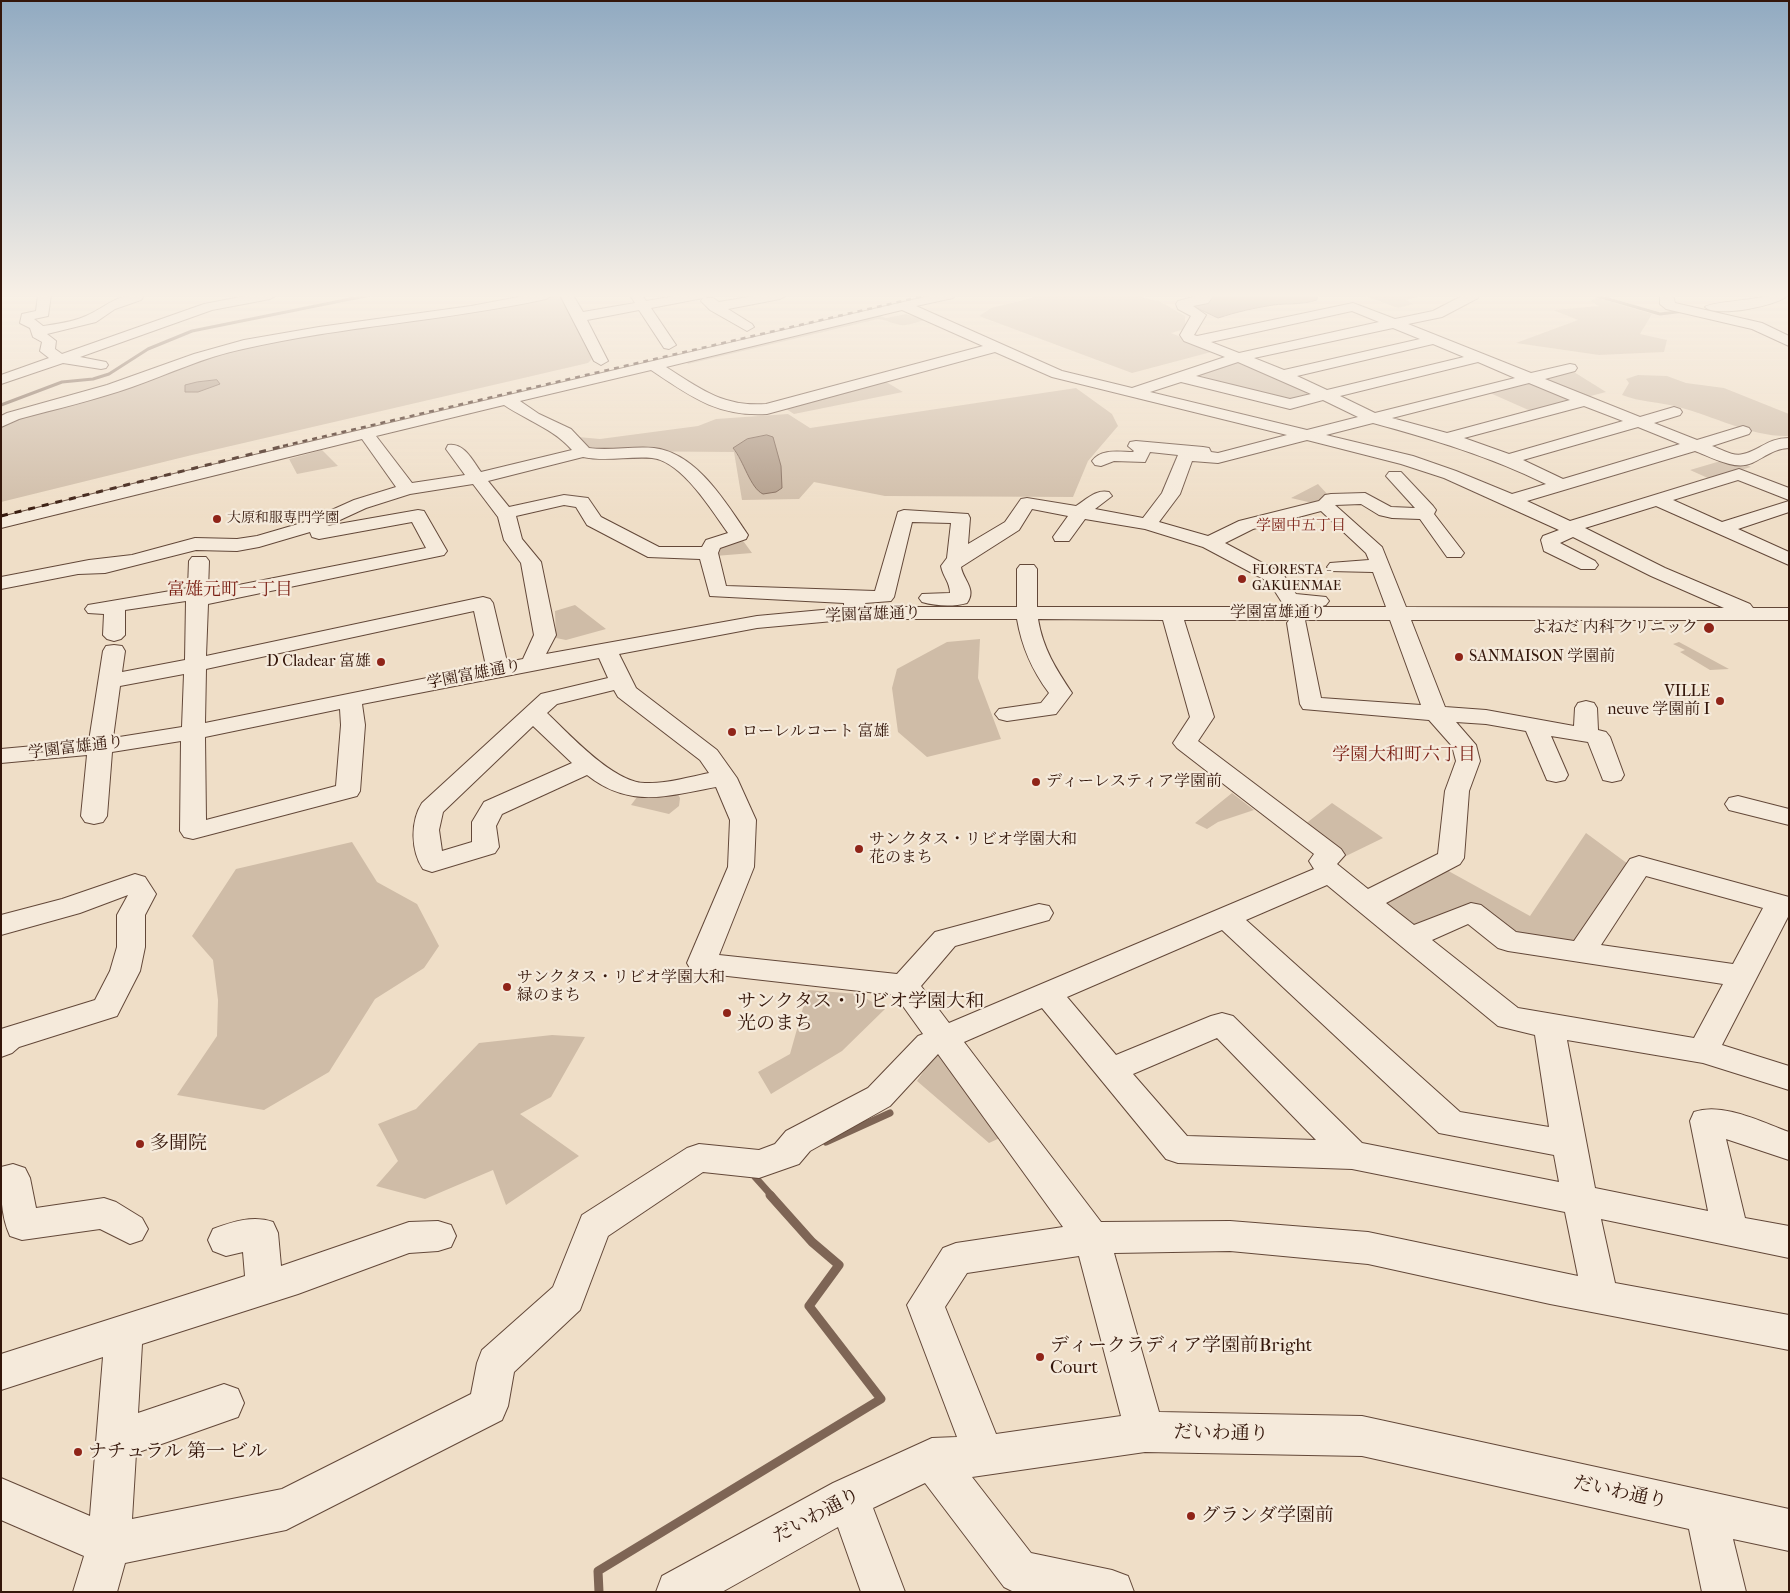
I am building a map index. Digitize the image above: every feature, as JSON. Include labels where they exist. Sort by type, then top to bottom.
[{"type":"street","points":[[1,380],[29,369]]},
{"type":"street","points":[[1,422],[13,416],[125,384],[163,369]]},
{"type":"street","points":[[102,481],[567,369]]},
{"type":"street","points":[[1,523],[507,400],[610,369]]},
{"type":"street","points":[[668,369],[719,405],[752,411],[767,409],[917,369]]},
{"type":"street","points":[[1045,369],[1056,374],[1446,472],[1697,590],[1789,626]]},
{"type":"street","points":[[1132,393],[1203,369]]},
{"type":"street","points":[[1269,369],[1372,418],[1447,438],[1508,459],[1562,485]]},
{"type":"street","points":[[1282,375],[1307,369]]},
{"type":"street","points":[[1180,377],[1290,404],[1431,369]]},
{"type":"street","points":[[1506,369],[1728,458],[1745,460],[1777,443],[1789,443]]},
{"type":"street","points":[[1148,524],[1171,494],[1186,455],[1218,458],[1564,369]]},
{"type":"street","points":[[507,400],[533,417],[565,432],[583,452]]},
{"type":"street","points":[[1447,438],[1584,401]]},
{"type":"street","points":[[1508,459],[1674,412]]},
{"type":"street","points":[[1508,501],[1743,431]]},
{"type":"street","points":[[366,433],[407,489]]},
{"type":"street","points":[[1101,461],[1112,456],[1139,458],[1141,446],[1231,455]]},
{"type":"street","points":[[454,449],[505,512],[513,540],[531,562],[545,635],[531,664]]},
{"type":"street","points":[[1,583],[43,576],[75,567],[133,561],[195,544],[237,545],[259,541],[312,526],[360,504],[407,489],[479,478],[583,452],[596,455],[646,453],[669,457],[680,465],[709,496],[739,534],[713,544],[708,553],[717,592],[854,605],[884,597],[960,599],[960,583],[952,573],[951,566],[957,560],[1012,526],[1027,503],[1148,524],[1210,543],[1276,578],[1290,600],[1360,603],[1397,611]]},
{"type":"street","points":[[1588,565],[1551,547],[1550,540],[1570,530],[1738,474],[1789,495]]},
{"type":"street","points":[[1395,476],[1427,510],[1425,514],[1454,553]]},
{"type":"street","points":[[1062,537],[1081,511],[1103,496]]},
{"type":"street","points":[[1210,543],[1246,525],[1325,506],[1331,499],[1365,498],[1374,508],[1383,512],[1425,514]]},
{"type":"street","points":[[505,512],[564,500],[582,502],[594,521],[655,553],[708,553]]},
{"type":"street","points":[[1657,500],[1721,528],[1784,564]]},
{"type":"street","points":[[1325,506],[1375,551],[1435,712],[1464,745],[1468,761],[1457,791],[1451,858],[1366,902]]},
{"type":"street","points":[[1721,528],[1789,506]]},
{"type":"street","points":[[89,566],[120,568],[199,561],[273,546],[312,534],[418,515],[437,551],[197,596],[105,607],[114,643],[100,747],[94,816]]},
{"type":"street","points":[[884,597],[904,516],[961,518],[957,560]]},
{"type":"street","points":[[199,561],[193,732],[193,831],[348,791],[353,725],[350,700]]},
{"type":"street","points":[[1337,567],[1381,566]]},
{"type":"street","points":[[1007,714],[1048,709],[1061,693],[1045,674],[1025,613],[1027,568]]},
{"type":"street","points":[[110,680],[195,665],[483,602],[498,670]]},
{"type":"street","name":"学園富雄通り","points":[[1,756],[100,747],[193,732],[606,649],[854,605],[1025,613],[1397,611],[1789,614]]},
{"type":"street","points":[[1172,613],[1202,717],[1185,743],[1332,854],[1322,861],[1330,873],[1509,1018],[1703,1051],[1789,1078]]},
{"type":"street","points":[[1297,623],[1311,704],[1435,712],[1486,718],[1598,737],[1612,775]]},
{"type":"street","points":[[606,649],[626,692],[709,755],[724,778],[743,820],[741,867],[701,963],[904,985],[1092,1238],[1145,1432]]},
{"type":"street","points":[[590,764],[493,808],[483,820],[481,831],[486,847],[432,863],[425,836],[425,823],[431,809],[548,699],[621,681]]},
{"type":"street","points":[[1586,708],[1586,735]]},
{"type":"street","points":[[532,713],[590,764],[615,783],[627,789],[644,791],[724,778]]},
{"type":"street","points":[[1536,728],[1556,775]]},
{"type":"street","points":[[1738,804],[1789,817]]},
{"type":"street","points":[[1582,951],[1639,865],[1784,905],[1742,976],[1703,1051]]},
{"type":"street","points":[[1,1499],[109,1545],[286,1509],[488,1406],[496,1363],[567,1298],[594,1226],[699,1158],[759,1164],[787,1154],[798,1141],[879,1097],[929,1044],[1330,873]]},
{"type":"street","points":[[1,925],[70,906],[135,883],[142,894],[130,915],[131,947],[125,971],[106,1008],[8,1039],[1,1045]]},
{"type":"street","points":[[1411,938],[1471,912],[1508,941],[1742,976]]},
{"type":"street","points":[[904,985],[945,939],[1039,913]]},
{"type":"street","points":[[1226,918],[1451,1124],[1568,1144]]},
{"type":"street","points":[[1046,993],[1178,1149],[1352,1155],[1789,1242]]},
{"type":"street","points":[[1111,1070],[1222,1024],[1352,1155]]},
{"type":"street","points":[[1549,1026],[1568,1144],[1600,1296]]},
{"type":"street","points":[[1730,1230],[1706,1121],[1739,1128],[1789,1146]]},
{"type":"street","points":[[1,1181],[13,1178],[22,1225],[104,1213],[130,1229]]},
{"type":"street","points":[[226,1240],[260,1233],[264,1287]]},
{"type":"street","points":[[1,1372],[264,1287],[298,1278],[409,1238],[438,1236]]},
{"type":"street","points":[[985,1456],[926,1305],[956,1259],[1092,1238],[1230,1236],[1368,1248],[1789,1333]]},
{"type":"street","points":[[95,1592],[109,1545],[124,1333]]},
{"type":"street","points":[[117,1440],[224,1403]]},
{"type":"street","name":"だいわ通り","points":[[678,1592],[848,1498],[932,1458],[985,1456],[1145,1432],[1362,1436],[1789,1530]]},
{"type":"street","points":[[932,1458],[1019,1572],[1112,1592]]},
{"type":"street","points":[[848,1498],[883,1592]]},
{"type":"street","points":[[1706,1511],[1724,1592]]},
{"type":"shaded area","points":[[167,369],[561,369],[192,455],[1,502],[1,424]]},
{"type":"shaded area","points":[[1122,369],[1146,369],[1132,373]]},
{"type":"shaded area","points":[[1209,369],[1260,369],[1312,392],[1312,396],[1293,400],[1192,375]]},
{"type":"shaded area","points":[[1574,372],[1606,392],[1583,398],[1541,380]]},
{"type":"shaded area","points":[[1638,375],[1667,376],[1686,383],[1724,388],[1789,414],[1789,436],[1746,430],[1678,407],[1622,395],[1629,383],[1626,379]]},
{"type":"shaded area","points":[[217,380],[220,384],[198,392],[185,392],[185,385]]},
{"type":"shaded area","points":[[883,380],[903,392],[794,414],[783,407]]},
{"type":"shaded area","points":[[1532,383],[1572,401],[1533,412],[1490,393]]},
{"type":"shaded area","points":[[1076,388],[1112,414],[1118,426],[1088,461],[1073,497],[885,496],[814,482],[799,499],[742,500],[734,452],[593,451],[578,437],[600,439],[698,426],[716,419],[788,414],[810,428]]},
{"type":"shaded area","points":[[767,435],[773,437],[781,466],[782,488],[776,492],[763,494],[754,486],[733,448],[747,439]]},
{"type":"shaded area","points":[[322,450],[338,466],[297,474],[289,459]]},
{"type":"shaded area","points":[[1724,460],[1738,461],[1751,467],[1710,479],[1690,470]]},
{"type":"shaded area","points":[[1318,484],[1329,496],[1321,505],[1291,498]]},
{"type":"shaded area","points":[[741,538],[752,553],[715,556],[719,545]]},
{"type":"shaded area","points":[[575,605],[606,629],[566,640],[556,638],[555,611]]},
{"type":"shaded area","points":[[980,639],[978,678],[1001,739],[927,757],[898,732],[892,688],[897,669],[947,642]]},
{"type":"shaded area","points":[[1679,642],[1729,669],[1710,670],[1680,652],[1685,650],[1673,644]]},
{"type":"shaded area","points":[[676,791],[680,798],[679,806],[669,814],[631,805],[640,793]]},
{"type":"shaded area","points":[[1232,793],[1254,810],[1218,822],[1207,829],[1195,823]]},
{"type":"shaded area","points":[[1332,803],[1383,838],[1346,856],[1304,825]]},
{"type":"shaded area","points":[[1586,833],[1628,864],[1576,941],[1569,944],[1513,936],[1475,907],[1465,905],[1414,927],[1381,900],[1443,868],[1530,916]]},
{"type":"shaded area","points":[[352,842],[377,882],[417,904],[439,946],[424,968],[375,999],[329,1072],[264,1110],[177,1095],[217,1036],[218,1000],[213,960],[192,936],[236,869]]},
{"type":"shaded area","points":[[808,990],[858,994],[885,1009],[842,1051],[771,1094],[758,1072],[790,1054]]},
{"type":"shaded area","points":[[552,1035],[585,1037],[551,1097],[520,1114],[579,1156],[506,1205],[493,1170],[425,1199],[376,1186],[398,1161],[378,1124],[416,1109],[479,1043]]},
{"type":"shaded area","points":[[938,1050],[1002,1137],[989,1143],[917,1081]]},
{"type":"waterway","points":[[1,405],[62,382],[93,379],[109,374],[116,369]]},
{"type":"waterway","points":[[826,1142],[890,1113]]},
{"type":"waterway","points":[[759,1174],[755,1177],[772,1196]]},
{"type":"waterway","points":[[599,1592],[598,1571],[881,1399],[809,1306],[839,1265],[812,1242],[770,1195]]},
{"type":"railway","points":[[283,446],[610,369]]},
{"type":"railway","points":[[1,516],[288,445]]},
{"type":"place","name":"大原和服専門学園","points":[[217,519]]},
{"type":"place","name":"FLORESTA - GAKUENMAE","points":[[1242,579]]},
{"type":"place","name":"よねだ 内科 クリニック","points":[[1709,628]]},
{"type":"place","name":"SANMAISON 学園前","points":[[1459,657]]},
{"type":"place","name":"D Cladear 富雄","points":[[381,662]]},
{"type":"place","name":"VILLE neuve 学園前 I","points":[[1720,701]]},
{"type":"place","name":"ローレルコート 富雄","points":[[732,732]]},
{"type":"place","name":"ディーレスティア学園前","points":[[1036,782]]},
{"type":"place","name":"サンクタス・リビオ学園大和 花のまち","points":[[859,849]]},
{"type":"place","name":"サンクタス・リビオ学園大和 緑のまち","points":[[507,987]]},
{"type":"place","name":"サンクタス・リビオ学園大和 光のまち","points":[[727,1013]]},
{"type":"place","name":"多聞院","points":[[140,1144]]},
{"type":"place","name":"ディークラディア学園前Bright Court","points":[[1040,1357]]},
{"type":"place","name":"ナチュラル 第一 ビル","points":[[78,1452]]},
{"type":"place","name":"グランダ学園前","points":[[1191,1516]]},
{"type":"district","name":"学園中五丁目","points":[[1301,526]]},
{"type":"district","name":"富雄元町一丁目","points":[[230,591]]},
{"type":"district","name":"学園大和町六丁目","points":[[1404,756]]}]
